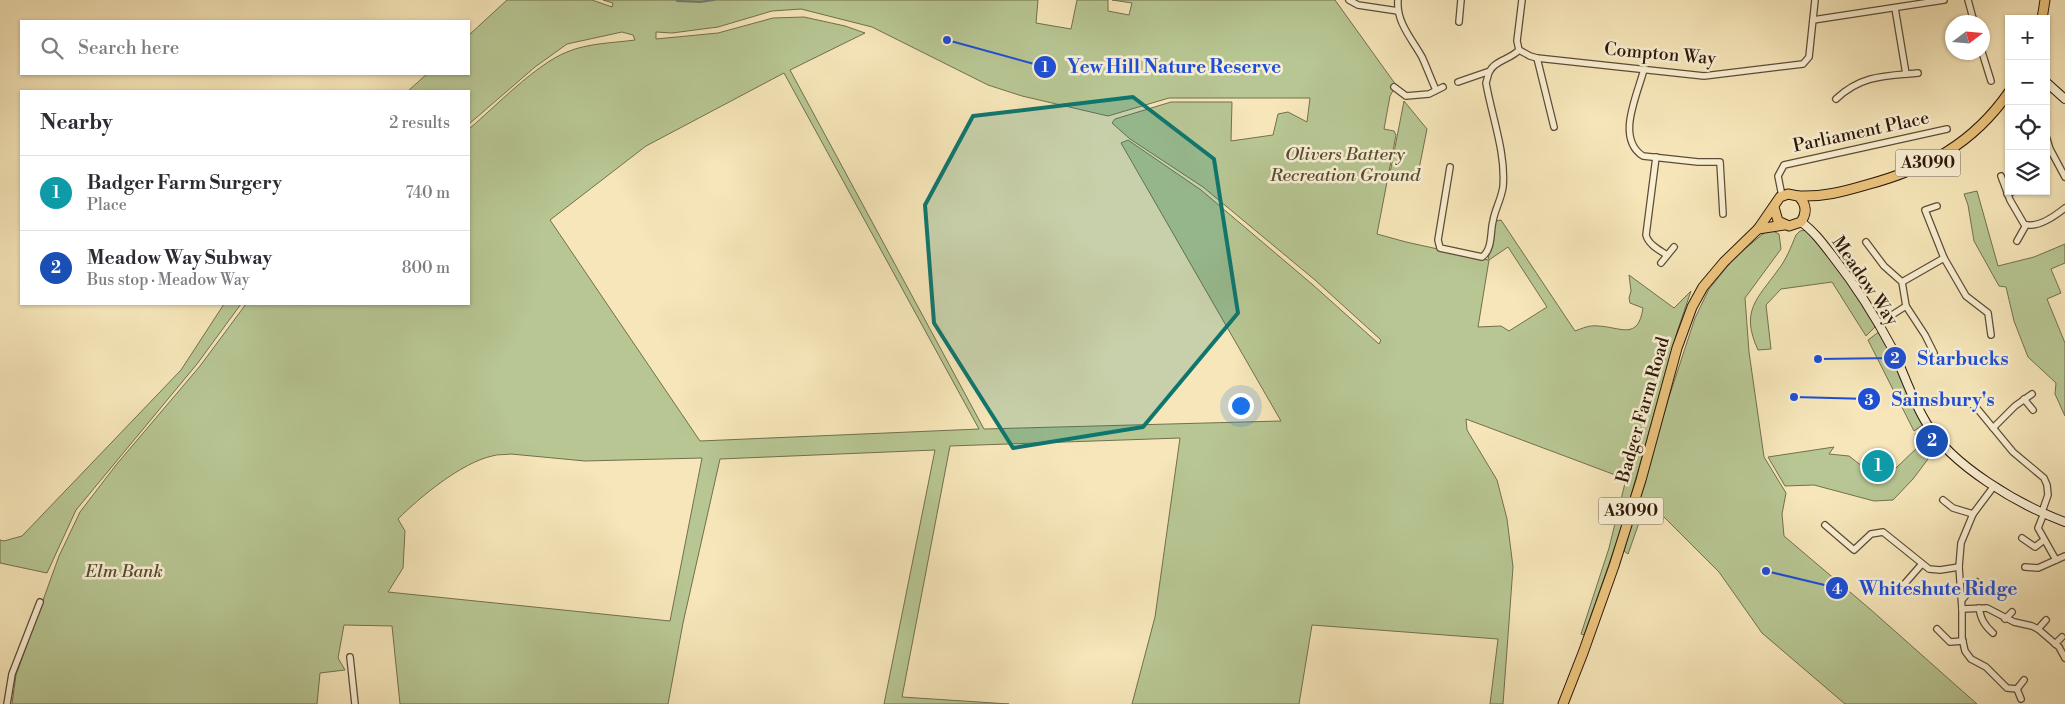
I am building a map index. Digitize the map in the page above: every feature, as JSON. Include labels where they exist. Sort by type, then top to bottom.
[{"type":"main road","points":[[2043,15],[2045,0]]},
{"type":"main road","name":"A3090","points":[[1805,206],[1824,196],[1894,178],[1944,155],[1959,145],[1987,119],[2005,97]]},
{"type":"main road","points":[[1758,229],[1796,225],[1801,222],[1806,212],[1805,206],[1798,196],[1788,194],[1776,201],[1774,207],[1778,221],[1784,225]]},
{"type":"main road","name":"A3090","points":[[1798,196],[1824,196]]},
{"type":"main road","name":"Badger Farm Road","points":[[1563,704],[1584,653],[1614,566],[1641,480],[1677,348],[1692,307],[1703,287],[1715,272],[1758,229],[1774,207]]},
{"type":"street","points":[[1349,0],[1358,5],[1398,11]]},
{"type":"street","points":[[1398,0],[1400,20],[1423,59],[1436,90]]},
{"type":"street","points":[[1459,22],[1461,0]]},
{"type":"street","points":[[1450,167],[1438,240],[1440,248],[1482,257],[1487,254],[1489,248],[1493,220],[1500,204],[1503,188],[1503,171],[1486,84],[1488,73],[1492,67],[1518,50],[1517,41],[1522,0]]},
{"type":"street","name":"Compton Way","points":[[1518,50],[1537,58],[1704,76],[1804,64],[1809,57],[1815,0]]},
{"type":"street","points":[[1813,20],[1944,0]]},
{"type":"street","points":[[1968,0],[1972,15]]},
{"type":"street","points":[[1895,8],[1906,74]]},
{"type":"street","points":[[1537,58],[1554,128]]},
{"type":"street","points":[[1984,60],[1990,81]]},
{"type":"street","points":[[1644,69],[1631,115],[1630,142],[1636,151],[1643,156],[1698,162],[1720,162],[1723,214]]},
{"type":"street","points":[[1458,82],[1490,72]]},
{"type":"street","points":[[1836,99],[1848,87],[1866,79],[1918,73]]},
{"type":"street","points":[[2050,86],[2062,96]]},
{"type":"street","points":[[1394,87],[1406,96],[1424,96],[1443,88]]},
{"type":"street","name":"Parliament Place","points":[[1782,196],[1778,176],[1784,165],[1947,129]]},
{"type":"street","points":[[2050,139],[2056,139]]},
{"type":"street","points":[[2050,145],[2065,176]]},
{"type":"street","points":[[1656,158],[1646,235],[1650,242],[1667,255]]},
{"type":"street","points":[[2001,176],[2005,188]]},
{"type":"street","points":[[2008,195],[2019,217],[2026,225]]},
{"type":"street","points":[[1936,206],[1925,210],[1944,258],[1966,296],[1988,313],[1992,335]]},
{"type":"street","points":[[2017,241],[2026,225],[2048,220],[2065,208]]},
{"type":"street","name":"Meadow Way","points":[[1801,222],[1815,234],[1850,278],[1892,349],[1920,412],[1939,441],[1994,486],[2065,522]]},
{"type":"street","points":[[1866,242],[1884,266],[1902,282],[1906,306],[1926,335],[1934,353]]},
{"type":"street","points":[[1661,263],[1674,247]]},
{"type":"street","points":[[1902,282],[1944,258]]},
{"type":"street","points":[[1878,324],[1906,306]]},
{"type":"street","points":[[1994,428],[2015,406],[2032,394]]},
{"type":"street","points":[[2024,399],[2033,410]]},
{"type":"street","points":[[1968,403],[1975,406],[2013,452],[2044,478],[2048,495],[2038,528],[2056,560]]},
{"type":"street","points":[[1994,486],[1973,514],[1961,543],[1959,568],[1963,642],[1965,651],[1971,658],[1986,667],[2007,688],[2017,689]]},
{"type":"street","points":[[1943,500],[1953,508],[1973,514]]},
{"type":"street","points":[[1825,525],[1856,552],[1864,538],[1871,534],[1884,532],[1929,570],[1959,568]]},
{"type":"street","points":[[2022,538],[2035,547],[2044,540]]},
{"type":"street","points":[[2025,567],[2038,568],[2065,556]]},
{"type":"street","points":[[1900,589],[1921,565]]},
{"type":"street","points":[[1962,600],[1977,582]]},
{"type":"street","points":[[7,704],[12,674],[40,602]]},
{"type":"street","points":[[1962,609],[1979,608],[1995,611],[2006,619],[2038,629],[2065,656]]},
{"type":"street","points":[[1979,608],[1980,618],[1984,625],[1993,633]]},
{"type":"street","points":[[2006,619],[2012,612]]},
{"type":"street","points":[[2038,629],[2046,620]]},
{"type":"street","points":[[1937,629],[1950,642],[1963,642]]},
{"type":"street","points":[[2055,644],[2062,637]]},
{"type":"street","points":[[350,657],[355,704]]},
{"type":"street","points":[[2017,689],[2024,680]]},
{"type":"street","points":[[2017,689],[2021,699]]},
{"type":"highlighted area","points":[[1133,97],[1214,159],[1238,313],[1143,427],[1013,448],[934,323],[925,205],[973,116]]},
{"type":"green space","points":[[507,0],[592,0],[612,7],[613,3],[603,0],[1038,0],[1036,23],[1071,29],[1077,0],[1108,0],[1108,11],[1129,15],[1132,3],[1112,0],[1335,0],[1396,85],[1390,96],[1384,129],[1394,131],[1396,135],[1377,234],[1488,260],[1495,221],[1501,220],[1575,331],[1595,326],[1627,330],[1637,325],[1643,308],[1630,303],[1629,275],[1674,308],[1691,291],[1677,332],[1623,524],[1584,635],[1581,634],[1609,548],[1626,479],[1466,419],[1467,430],[1497,480],[1507,519],[1513,567],[1503,704],[1490,704],[1498,639],[1312,625],[1299,704],[1132,704],[1155,617],[1180,438],[950,446],[902,697],[1009,704],[884,704],[935,450],[720,459],[683,623],[668,704],[400,704],[392,626],[344,625],[338,658],[345,670],[320,673],[317,704],[12,704],[16,675],[59,556],[80,512],[116,465],[200,366],[245,305],[470,305],[470,128],[529,76],[555,58],[583,47],[635,40],[633,35],[622,32],[567,44],[535,67],[470,123],[470,90],[409,90],[426,75],[470,75],[470,34]],"holes":[[[801,9],[872,27],[988,85],[1022,96],[1108,116],[1169,98],[1310,98],[1307,122],[1288,112],[1278,114],[1273,135],[1231,141],[1232,102],[1171,102],[1115,119],[1112,123],[1130,139],[1203,187],[1315,280],[1381,340],[1379,344],[1201,190],[1128,140],[1121,143],[1281,421],[984,429],[790,70],[865,33],[845,26],[804,17],[773,18],[718,33],[656,39],[656,32],[672,33],[718,27],[772,11]],[[784,73],[979,429],[700,441],[550,220],[646,146]],[[1508,247],[1547,307],[1509,331],[1501,326],[1478,327],[1489,260]],[[511,454],[585,461],[702,458],[670,621],[388,592],[403,568],[405,531],[398,519],[429,491],[454,473],[494,455]]]},
{"type":"green space","points":[[1404,101],[1427,129],[1417,179],[1390,173]]},
{"type":"green space","points":[[1977,191],[1998,266],[2034,257],[2065,244],[2065,263],[2051,269],[2061,293],[2047,299],[2065,343],[2065,416],[2055,394],[2056,383],[2028,357],[2014,321],[2006,287],[1999,286],[1974,241],[1968,205],[1964,194]]},
{"type":"green space","points":[[1769,229],[1779,234],[1781,249],[1745,298],[1749,352],[1764,457],[1786,493],[1782,514],[1784,536],[1977,704],[1845,704],[1762,633],[1719,572],[1659,512],[1640,520],[1628,554],[1624,551],[1668,400],[1695,318],[1709,289],[1735,257]]},
{"type":"green space","points":[[1805,230],[1836,261],[1854,288],[1875,327],[1866,336],[1832,282],[1781,289],[1766,305],[1771,349],[1758,350],[1751,325],[1753,306],[1783,262],[1796,235],[1800,231]]},
{"type":"green space","points":[[223,305],[240,305],[197,364],[76,510],[47,573],[0,563],[0,540],[4,541],[22,536],[181,370]]},
{"type":"green space","points":[[1880,331],[1924,424],[1914,431],[1868,340]]},
{"type":"green space","points":[[1926,427],[1937,447],[1913,479],[1893,500],[1874,501],[1814,485],[1785,486],[1768,457],[1834,447],[1829,454],[1849,456],[1876,477],[1888,463],[1896,468],[1920,445],[1915,434]]},
{"type":"waterway","points":[[677,1],[700,2],[714,0]]},
{"type":"place","name":"Yew Hill Nature Reserve","points":[[947,40]]},
{"type":"place","name":"Starbucks","points":[[1818,359]]},
{"type":"place","name":"Sainsbury's","points":[[1794,397]]},
{"type":"place","name":"Meadow Way Subway","points":[[1932,441]]},
{"type":"place","name":"Badger Farm Surgery","points":[[1878,466]]},
{"type":"place","name":"Whiteshute Ridge","points":[[1766,571]]},
{"type":"park label","name":"Olivers Battery Recreation Ground","points":[[1345,164]]},
{"type":"park label","name":"Elm Bank","points":[[124,571]]}]
